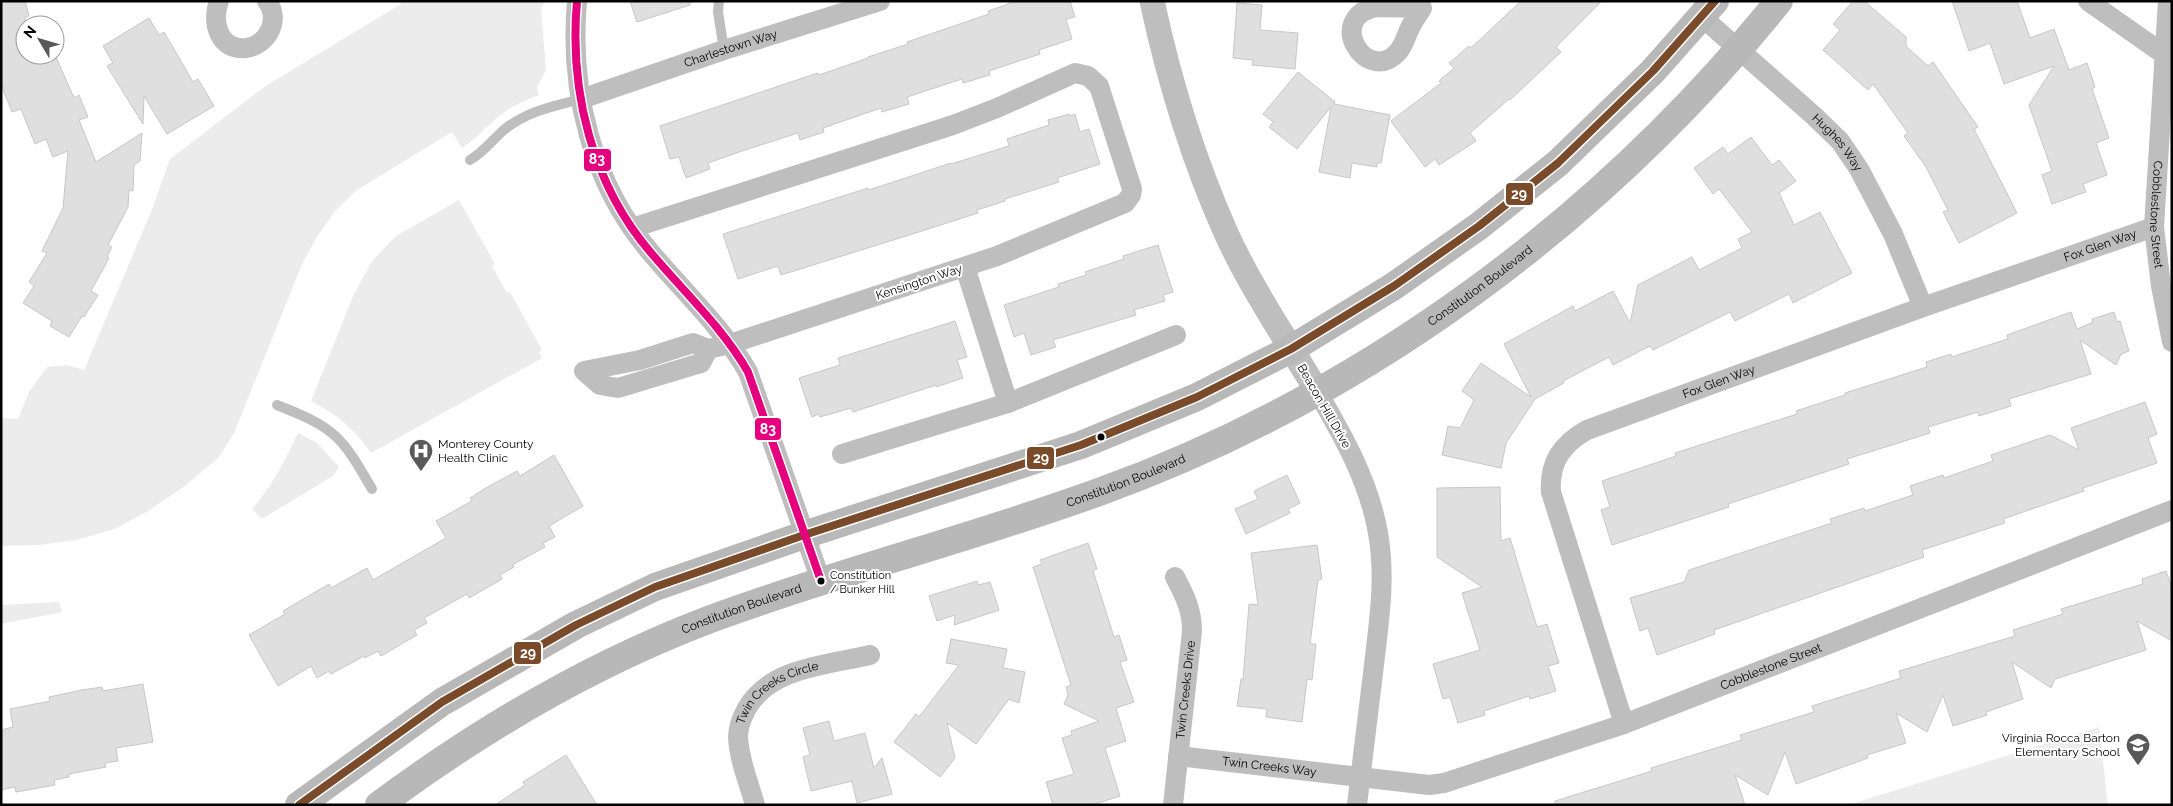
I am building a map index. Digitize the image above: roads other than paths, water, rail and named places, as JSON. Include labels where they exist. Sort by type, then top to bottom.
[{"type":"main road","name":"Constitution Boulevard","points":[[378,805],[485,732],[556,690],[705,621],[821,581],[1101,492],[1245,429],[1317,391],[1413,333],[1480,287],[1563,222],[1683,111],[1740,50],[1779,1]]},
{"type":"main road","points":[[299,805],[442,702],[576,625],[655,587],[804,535],[1080,445],[1197,397],[1291,349],[1402,281],[1479,226],[1558,163],[1653,71],[1709,9]]},
{"type":"street","points":[[219,1],[214,14],[217,30],[228,43],[244,48],[262,41],[272,27],[274,19],[267,1]]},
{"type":"street","points":[[577,1],[575,40],[581,99],[592,146],[602,175],[622,214],[632,228],[730,344],[741,360],[754,386],[821,581]]},
{"type":"street","name":"Beacon Hill Drive","points":[[1152,1],[1176,98],[1226,233],[1278,329],[1317,391],[1356,463],[1368,495],[1378,532],[1382,562],[1380,614],[1357,805]]},
{"type":"street","points":[[2088,1],[2166,55]]},
{"type":"street","name":"Cobblestone Street","points":[[2168,1],[2154,227],[2161,286],[2172,342]]},
{"type":"street","name":"Charlestown Way","points":[[581,99],[870,3]]},
{"type":"street","name":"Hughes Way","points":[[1709,9],[1740,50],[1824,124],[1849,153],[1893,234],[1923,306]]},
{"type":"street","name":"Kensington Way","points":[[632,228],[953,125],[997,108],[1075,73],[1088,76],[1099,86],[1103,93],[1132,189],[1131,195],[1125,203],[1030,244],[730,344],[708,349],[693,343],[640,360],[584,371],[600,385],[618,388],[701,363],[708,349]]},
{"type":"street","name":"Fox Glen Way","points":[[1624,724],[1551,492],[1550,480],[1556,457],[1574,437],[1587,430],[1923,306],[2154,227]]},
{"type":"street","points":[[965,267],[1008,403]]},
{"type":"street","points":[[842,454],[1008,403],[1176,335]]},
{"type":"street","name":"Cobblestone Street","points":[[1360,777],[1429,785],[1444,783],[1624,724],[2172,510]]},
{"type":"street","name":"Twin Creeks Drive","points":[[1173,805],[1192,616],[1188,600],[1175,577]]},
{"type":"street","name":"Twin Creeks Circle","points":[[755,805],[738,737],[741,720],[753,700],[764,689],[780,678],[870,655]]},
{"type":"street","name":"Twin Creeks Way","points":[[1178,756],[1360,777]]},
{"type":"lane","points":[[719,1],[718,12],[724,50]]},
{"type":"lane","points":[[470,160],[482,152],[504,130],[521,118],[538,110],[581,99]]},
{"type":"lane","points":[[276,405],[316,422],[334,434],[348,448],[372,489]]},
{"type":"place","name":"Monterey County Health Clinic","points":[[421,472]]},
{"type":"place","name":"Constitution / Bunker Hill","points":[[821,581]]},
{"type":"place","name":"Virginia Rocca Barton Elementary School","points":[[2138,766]]}]
